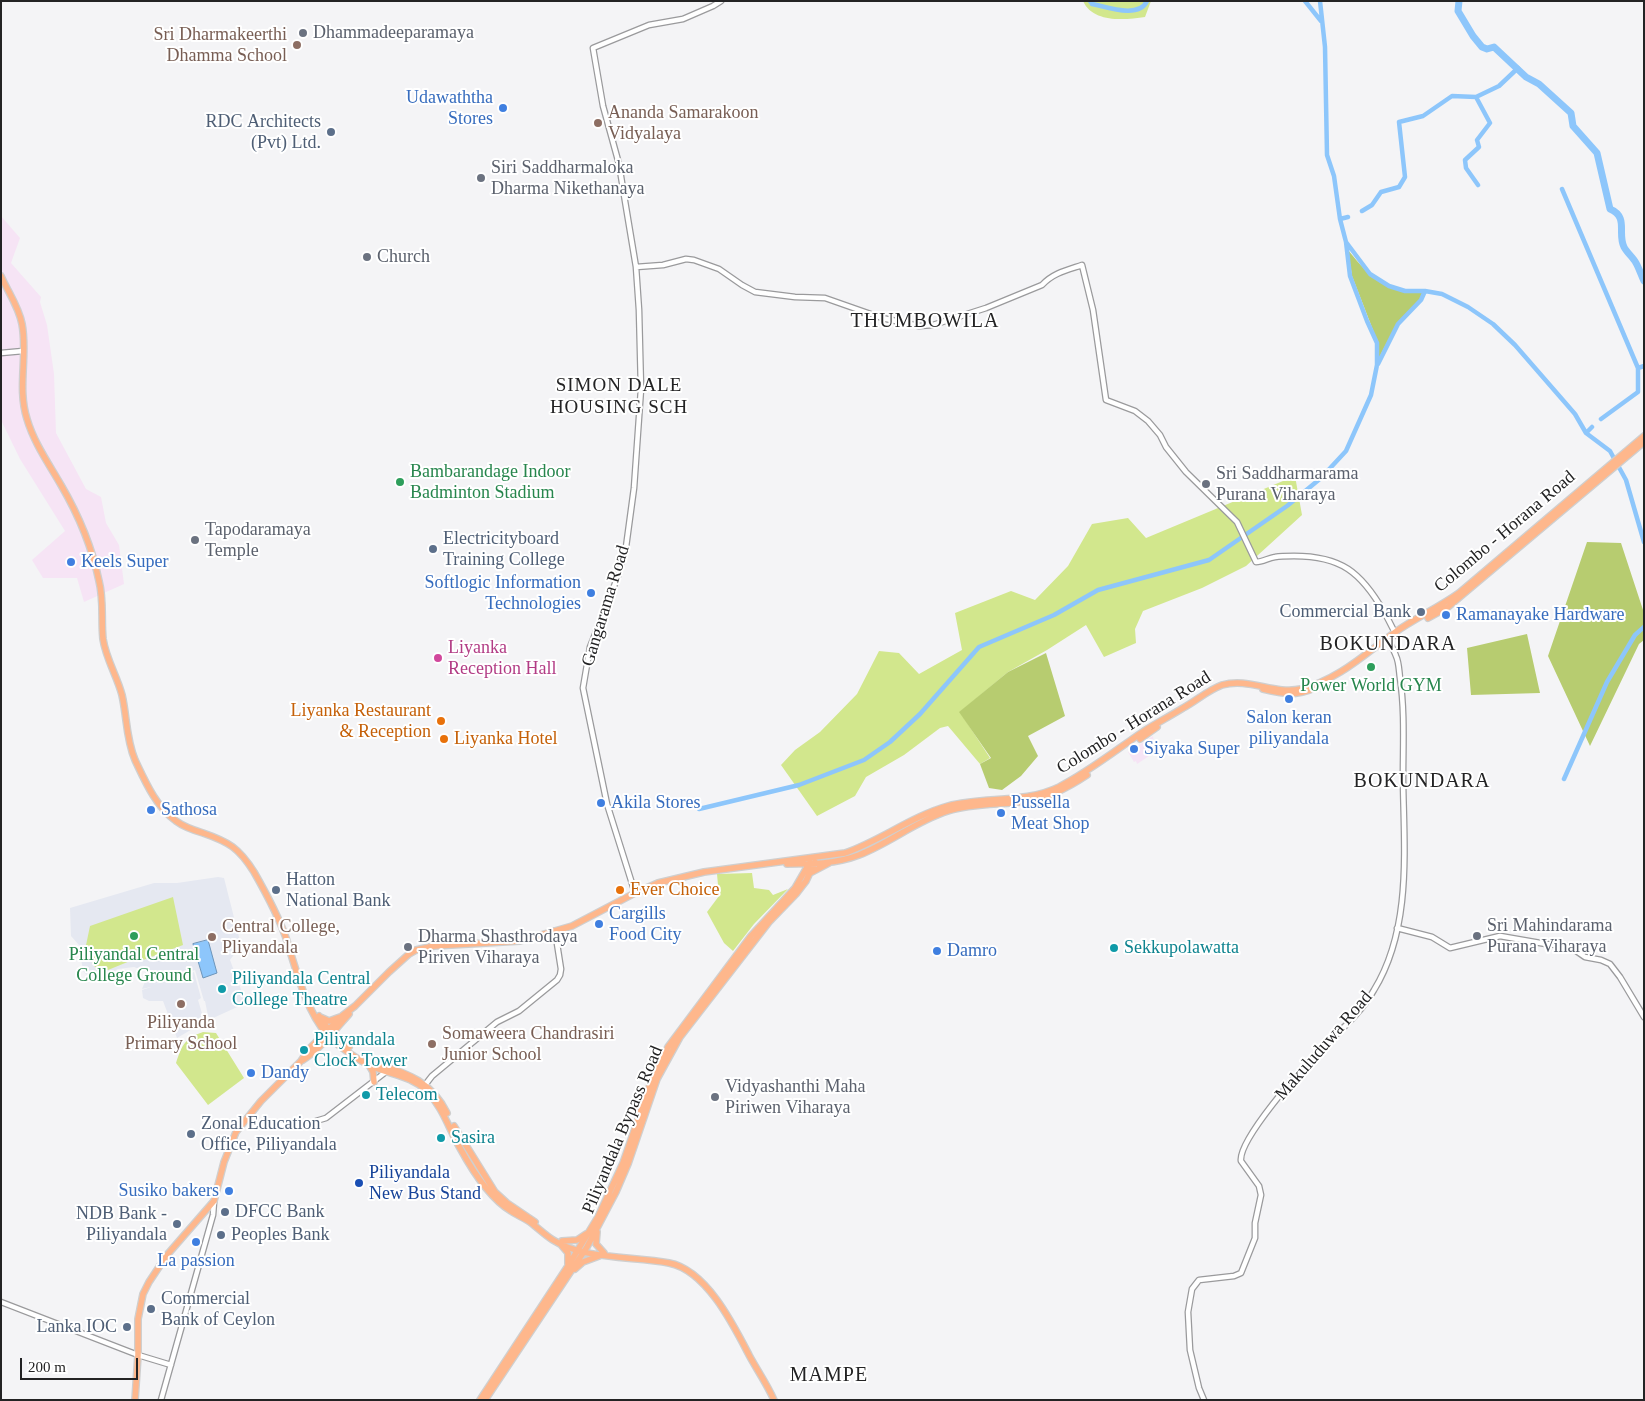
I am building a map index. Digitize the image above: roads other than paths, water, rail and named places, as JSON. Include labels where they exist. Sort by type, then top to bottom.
[{"type":"main road","points":[[1,276],[22,322],[23,398],[26,418],[82,526],[95,564],[102,594],[104,645],[122,693],[127,732],[133,754],[159,804],[174,820],[186,827],[224,840],[243,855],[271,903],[285,935],[313,1013],[329,1033],[369,1065],[373,1072],[374,1082]]},
{"type":"main road","name":"Colombo - Horana Road","points":[[866,849],[925,815],[947,806],[968,802],[1028,797],[1054,789],[1088,771],[1147,729],[1222,685],[1243,682],[1280,689],[1302,688],[1322,681],[1358,662],[1396,634],[1459,593],[1621,458],[1644,436]]},
{"type":"main road","name":"Colombo - Horana Road","points":[[1621,458],[1644,442]]},
{"type":"main road","points":[[775,864],[794,864],[866,849]]},
{"type":"main road","points":[[810,874],[833,862],[848,859],[866,849]]},
{"type":"main road","points":[[134,1400],[140,1301],[149,1282],[167,1255],[214,1201],[224,1162],[236,1132],[301,1061],[309,1049],[329,1033],[389,972],[416,950],[434,946],[520,941],[572,926],[658,883],[704,872],[812,860],[833,862]]},
{"type":"main road","name":"Piliyandala Bypass Road","points":[[480,1400],[568,1266],[599,1225],[628,1164],[657,1079],[668,1056],[680,1037],[768,922],[796,894],[810,874],[812,860]]},
{"type":"main road","name":"Piliyandala Bypass Road","points":[[485,1400],[567,1276],[582,1248],[620,1170],[652,1079],[668,1047],[751,936],[801,879],[812,860]]},
{"type":"main road","points":[[794,864],[800,871],[801,879]]},
{"type":"main road","points":[[303,988],[329,1033],[369,1061],[409,1078],[427,1092],[447,1120],[458,1146],[468,1163],[491,1193],[511,1212],[560,1242],[614,1257],[673,1264],[683,1268],[696,1278],[725,1311],[774,1400]]},
{"type":"main road","points":[[319,1016],[329,1021],[342,1016],[353,1008]]},
{"type":"main road","points":[[329,1033],[342,1016]]},
{"type":"main road","points":[[369,1065],[414,1077],[425,1085],[444,1107],[465,1146],[494,1192],[560,1242],[568,1253],[568,1266]]},
{"type":"main road","points":[[599,1225],[596,1234],[596,1244],[605,1254]]},
{"type":"main road","points":[[560,1242],[577,1240],[589,1231]]},
{"type":"main road","points":[[567,1276],[583,1262],[605,1254]]},
{"type":"street","name":"Gangarama Road","points":[[635,893],[607,804],[583,688],[590,647],[620,570],[629,526],[640,418],[641,389],[636,267],[622,180],[603,106],[593,48],[649,25],[689,17],[721,1]]},
{"type":"street","points":[[636,267],[663,265],[686,259],[694,260],[719,269],[742,286],[756,292],[795,297],[825,298],[882,318],[919,326],[933,325],[986,308],[1042,285],[1048,278],[1060,272],[1082,265],[1093,310],[1106,400],[1135,411],[1148,421],[1186,472],[1237,522],[1256,562],[1275,557],[1297,556],[1324,558],[1344,566],[1355,574],[1373,594],[1396,634]]},
{"type":"street","points":[[1,353],[23,351]]},
{"type":"street","name":"Makuluduwa Road","points":[[1204,1400],[1190,1350],[1188,1304],[1192,1289],[1200,1280],[1241,1274],[1254,1243],[1261,1192],[1259,1186],[1241,1161],[1242,1149],[1256,1127],[1294,1078],[1356,1015],[1368,1000],[1389,962],[1397,928],[1403,891],[1404,870],[1402,689],[1397,657],[1388,640]]},
{"type":"street","points":[[1397,928],[1432,937],[1450,948],[1500,936],[1568,946],[1585,957],[1610,964],[1644,1017]]},
{"type":"street","points":[[425,1085],[432,1076],[497,1022],[519,1011],[557,980],[561,969],[555,931]]},
{"type":"street","points":[[248,1117],[258,1124],[265,1126],[316,1122],[333,1113],[389,1070]]},
{"type":"street","points":[[161,1400],[213,1215],[214,1201]]},
{"type":"street","points":[[1,1302],[138,1355],[171,1365]]},
{"type":"water","points":[[208,940],[217,973],[203,978],[193,944]]},
{"type":"waterway","points":[[1090,1],[1092,4],[1130,11],[1143,6],[1147,1]]},
{"type":"waterway","points":[[1305,1],[1321,21]]},
{"type":"waterway","points":[[1320,1],[1325,47],[1327,155],[1334,176],[1340,219],[1346,242],[1370,274],[1389,286],[1405,291],[1425,291],[1442,294],[1468,307],[1493,324],[1515,345],[1575,414],[1586,433],[1610,451],[1626,480],[1644,542]]},
{"type":"waterway","points":[[1459,1],[1458,11],[1482,47],[1487,49],[1494,47],[1526,77],[1539,84],[1571,113],[1573,126],[1597,153],[1610,209],[1616,212],[1621,221],[1622,242],[1635,261],[1644,281]]},
{"type":"waterway","points":[[1362,211],[1372,205],[1381,192],[1399,187],[1405,177],[1399,122],[1423,116],[1452,96],[1476,97],[1499,86],[1518,68]]},
{"type":"waterway","points":[[1476,97],[1490,123],[1477,140],[1479,147],[1465,160],[1466,168],[1478,185]]},
{"type":"waterway","points":[[1562,189],[1638,368],[1644,366]]},
{"type":"waterway","points":[[1340,219],[1348,217]]},
{"type":"waterway","points":[[699,809],[799,785],[864,760],[890,742],[920,714],[979,647],[1054,615],[1098,590],[1209,560],[1287,506],[1321,478],[1346,451],[1371,395],[1377,365],[1377,343],[1350,276],[1346,242]]},
{"type":"waterway","points":[[1378,364],[1398,324],[1421,300],[1425,291]]},
{"type":"waterway","points":[[1601,419],[1638,392],[1638,368]]},
{"type":"waterway","points":[[1586,433],[1592,427]]},
{"type":"waterway","points":[[1564,779],[1607,682],[1635,635],[1644,627]]},
{"type":"place","name":"Dhammadeeparamaya","points":[[303,33]]},
{"type":"place","name":"Sri Dharmakeerthi Dhamma School","points":[[297,45]]},
{"type":"place","name":"Udawaththa Stores","points":[[503,108]]},
{"type":"place","name":"Ananda Samarakoon Vidyalaya","points":[[598,123]]},
{"type":"place","name":"RDC Architects (Pvt) Ltd.","points":[[331,132]]},
{"type":"place","name":"Siri Saddharmaloka Dharma Nikethanaya","points":[[481,178]]},
{"type":"place","name":"Church","points":[[367,257]]},
{"type":"place","name":"Bambarandage Indoor Badminton Stadium","points":[[400,482]]},
{"type":"place","name":"Sri Saddharmarama Purana Viharaya","points":[[1206,484]]},
{"type":"place","name":"Tapodaramaya Temple","points":[[195,540]]},
{"type":"place","name":"Electricityboard Training College","points":[[433,549]]},
{"type":"place","name":"Keels Super","points":[[71,562]]},
{"type":"place","name":"Softlogic Information Technologies","points":[[591,593]]},
{"type":"place","name":"Commercial Bank","points":[[1421,612]]},
{"type":"place","name":"Ramanayake Hardware","points":[[1446,615]]},
{"type":"place","name":"Liyanka Reception Hall","points":[[438,658]]},
{"type":"place","name":"Power World GYM","points":[[1371,667]]},
{"type":"place","name":"Salon keran piliyandala","points":[[1289,699]]},
{"type":"place","name":"Liyanka Restaurant & Reception","points":[[441,721]]},
{"type":"place","name":"Liyanka Hotel","points":[[444,739]]},
{"type":"place","name":"Siyaka Super","points":[[1134,749]]},
{"type":"place","name":"Akila Stores","points":[[601,803]]},
{"type":"place","name":"Sathosa","points":[[151,810]]},
{"type":"place","name":"Pussella Meat Shop","points":[[1001,813]]},
{"type":"place","name":"Hatton National Bank","points":[[276,890]]},
{"type":"place","name":"Ever Choice","points":[[620,890]]},
{"type":"place","name":"Cargills Food City","points":[[599,924]]},
{"type":"place","name":"Piliyandal Central College Ground","points":[[134,936]]},
{"type":"place","name":"Sri Mahindarama Purana Viharaya","points":[[1477,936]]},
{"type":"place","name":"Central College, Pliyandala","points":[[212,937]]},
{"type":"place","name":"Dharma Shasthrodaya Piriven Viharaya","points":[[408,947]]},
{"type":"place","name":"Sekkupolawatta","points":[[1114,948]]},
{"type":"place","name":"Damro","points":[[937,951]]},
{"type":"place","name":"Piliyandala Central College Theatre","points":[[222,989]]},
{"type":"place","name":"Piliyanda Primary School","points":[[181,1004]]},
{"type":"place","name":"Somaweera Chandrasiri Junior School","points":[[432,1044]]},
{"type":"place","name":"Piliyandala Clock Tower","points":[[304,1050]]},
{"type":"place","name":"Dandy","points":[[251,1073]]},
{"type":"place","name":"Telecom","points":[[366,1095]]},
{"type":"place","name":"Vidyashanthi Maha Piriwen Viharaya","points":[[715,1097]]},
{"type":"place","name":"Zonal Education Office, Piliyandala","points":[[191,1134]]},
{"type":"place","name":"Sasira","points":[[441,1138]]},
{"type":"place","name":"Piliyandala New Bus Stand","points":[[359,1183]]},
{"type":"place","name":"Susiko bakers","points":[[229,1191]]},
{"type":"place","name":"DFCC Bank","points":[[225,1212]]},
{"type":"place","name":"NDB Bank - Piliyandala","points":[[177,1224]]},
{"type":"place","name":"Peoples Bank","points":[[221,1235]]},
{"type":"place","name":"La passion","points":[[196,1242]]},
{"type":"place","name":"Commercial Bank of Ceylon","points":[[151,1309]]},
{"type":"place","name":"Lanka IOC","points":[[127,1327]]},
{"type":"district","name":"THUMBOWILA","points":[[925,322]]},
{"type":"district","name":"SIMON DALE HOUSING SCH","points":[[619,397]]},
{"type":"district","name":"BOKUNDARA","points":[[1388,645]]},
{"type":"district","name":"BOKUNDARA","points":[[1422,782]]},
{"type":"district","name":"MAMPE","points":[[829,1376]]}]
